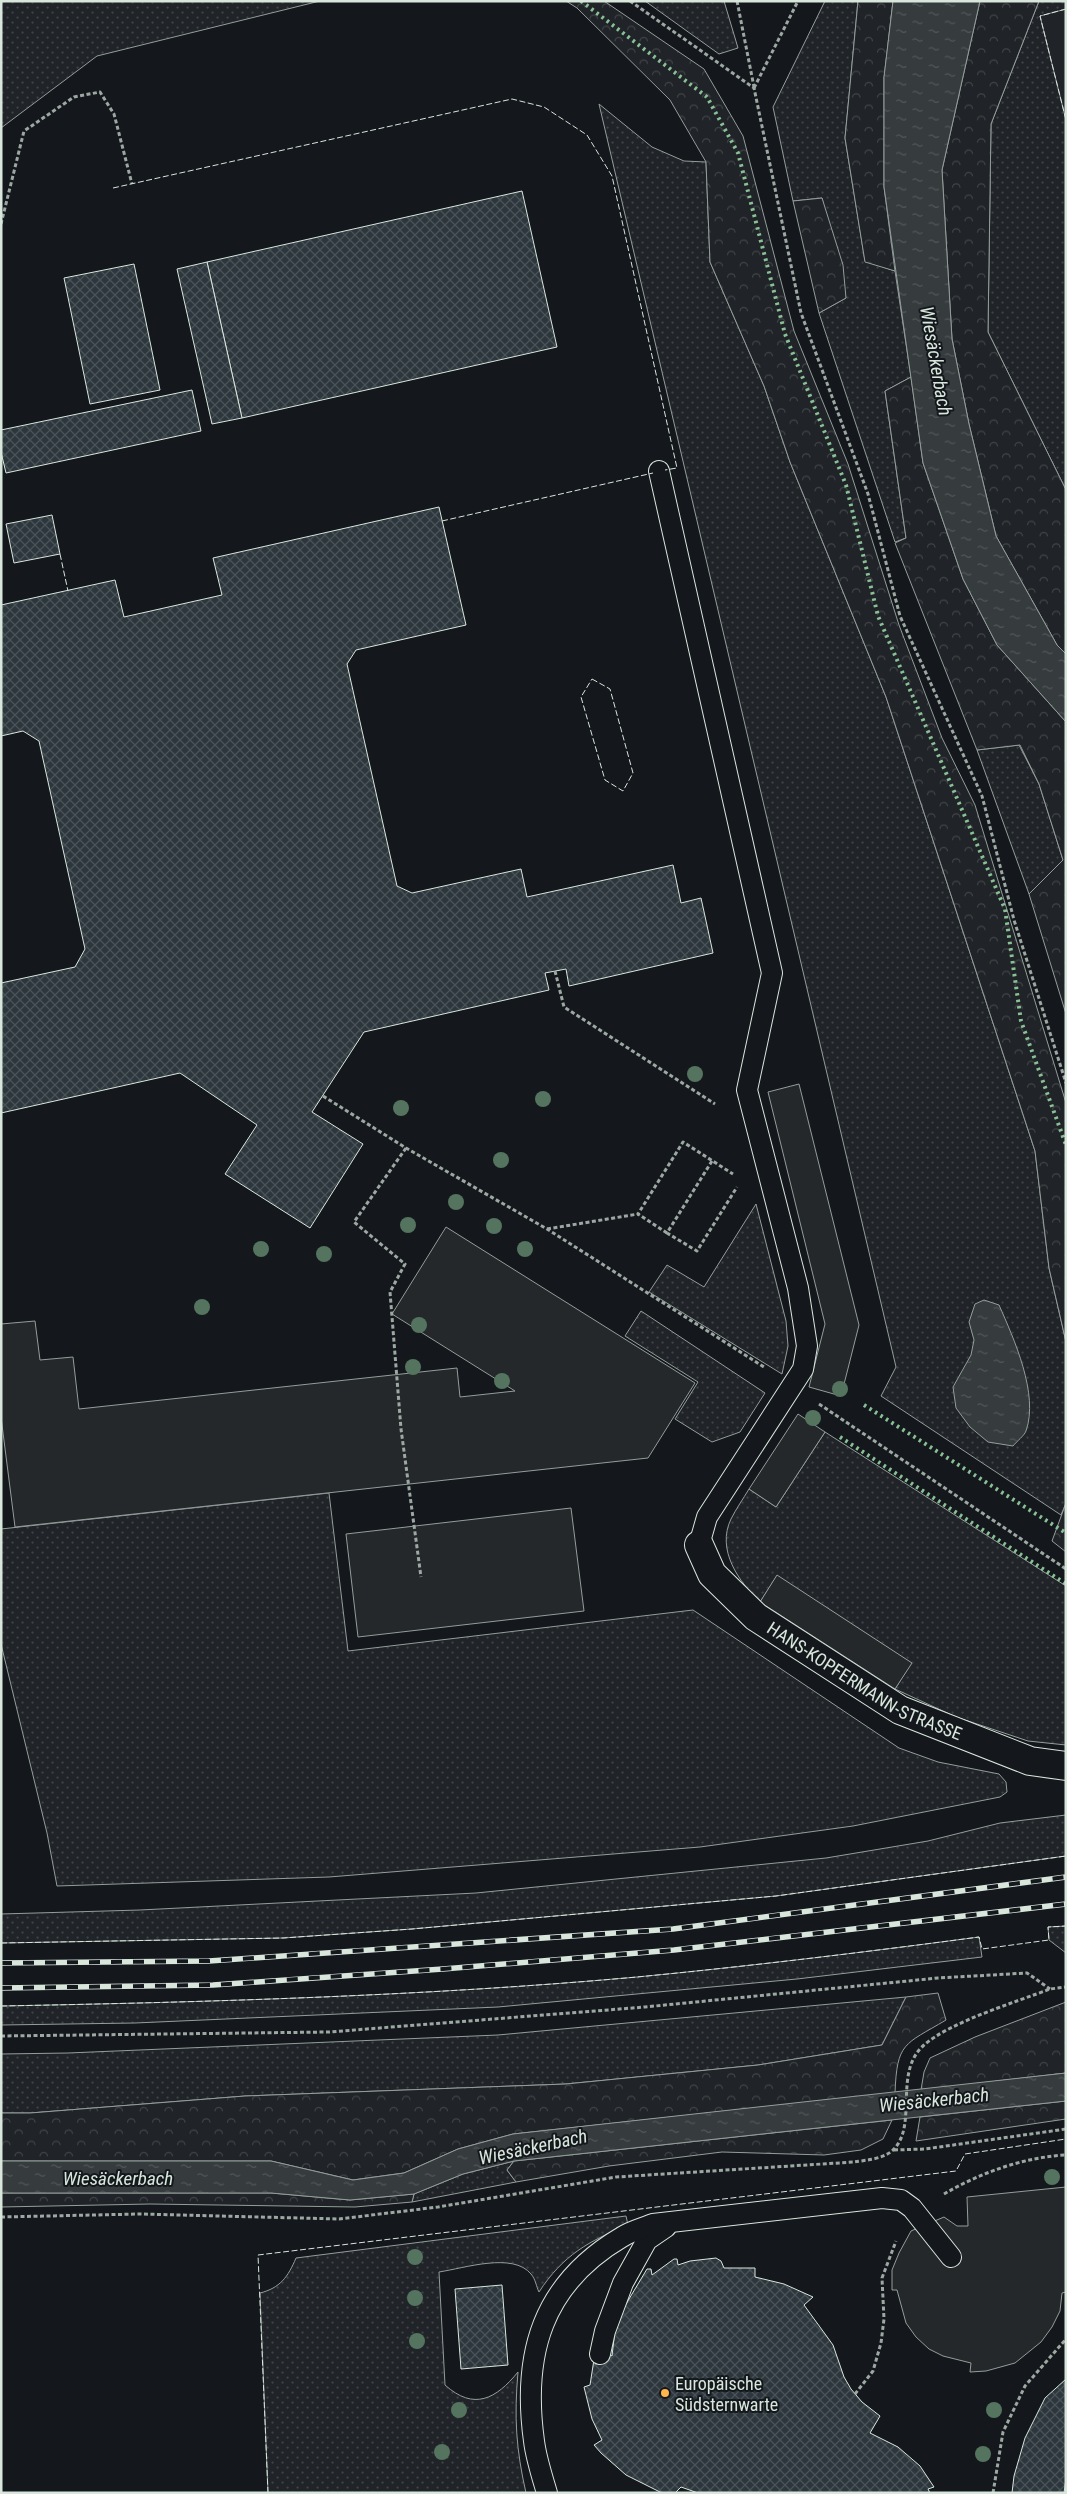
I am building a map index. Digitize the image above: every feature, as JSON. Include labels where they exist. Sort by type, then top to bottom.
[{"type":"street","name":"HANS-KOPFERMANN-STRASSE","points":[[699,1544],[712,1574],[756,1617],[900,1710],[1030,1762],[1066,1766]]},
{"type":"lane","points":[[659,471],[772,973],[747,1090],[798,1288],[806,1346],[803,1369],[707,1518],[699,1544]]},
{"type":"lane","points":[[547,2493],[534,2441],[530,2378],[536,2340],[548,2310],[569,2281],[595,2257],[622,2237],[653,2224],[882,2198],[901,2200],[917,2213],[951,2257]]},
{"type":"lane","points":[[600,2354],[605,2331],[623,2283],[647,2240],[674,2221]]},
{"type":"path","points":[[630,1],[754,88]]},
{"type":"path","points":[[737,1],[801,313],[868,494],[900,616],[982,796],[1014,920],[1066,1083]]},
{"type":"path","points":[[754,88],[798,1]]},
{"type":"path","points":[[1,224],[24,131],[74,97],[100,92],[114,114],[132,184]]},
{"type":"path","points":[[556,971],[564,1007],[758,1131]]},
{"type":"path","points":[[323,1096],[406,1148],[547,1229],[792,1386],[1066,1569]]},
{"type":"path","points":[[638,1214],[683,1142],[742,1180]]},
{"type":"path","points":[[406,1148],[354,1222],[405,1264],[390,1292],[401,1429],[421,1577]]},
{"type":"path","points":[[667,1233],[712,1161]]},
{"type":"path","points":[[547,1229],[638,1214],[697,1252],[742,1180],[768,1174]]},
{"type":"path","points":[[1,2036],[329,2032],[645,2007],[938,1978],[1027,1973],[1050,1989]]},
{"type":"path","points":[[894,2150],[901,2135],[904,2120],[909,2068],[914,2056],[924,2045],[944,2031],[1050,1989],[1066,1987]]},
{"type":"path","points":[[1,2217],[140,2214],[339,2219],[438,2207],[616,2177],[854,2162],[877,2158],[894,2150],[925,2149],[1066,2129]]},
{"type":"path","points":[[993,2493],[1003,2432],[1025,2386],[1066,2339]]},
{"type":"green space","points":[[1,1],[320,1],[97,56],[1,128]]},
{"type":"green space","points":[[566,1],[604,1],[704,69],[743,136],[794,331],[848,464],[899,625],[942,738],[975,805],[1066,1103],[1066,1342],[1049,1268],[1035,1151],[886,697],[790,462],[764,386],[710,262],[706,162],[670,100],[577,8]]},
{"type":"green space","points":[[645,1],[724,1],[738,48],[719,54]]},
{"type":"green space","points":[[825,1],[858,1],[845,138],[865,261],[895,271],[911,377],[885,391],[906,538],[895,542],[819,313],[846,298],[822,198],[793,201],[773,107]]},
{"type":"green space","points":[[858,1],[893,1],[884,78],[884,187],[895,271],[865,262],[845,138]]},
{"type":"green space","points":[[980,1],[1039,1],[991,124],[988,332],[1066,490],[1066,654],[1057,645],[996,536],[969,424],[952,339],[942,170]]},
{"type":"green space","points":[[1039,1],[1066,1],[1066,490],[988,332],[991,124]]},
{"type":"green space","points":[[1066,9],[1066,120],[1040,16]]},
{"type":"green space","points":[[599,104],[652,147],[684,161],[706,162],[710,262],[764,386],[790,462],[886,697],[1035,1151],[1049,1268],[1066,1342],[1066,1503],[1061,1515],[881,1396],[896,1367]]},
{"type":"green space","points":[[822,198],[843,265],[846,298],[819,313],[793,201]]},
{"type":"green space","points":[[911,377],[923,463],[963,579],[997,645],[1066,722],[1066,1014],[1029,894],[1063,860],[1039,784],[1020,745],[977,750],[895,543],[906,538],[885,391]]},
{"type":"green space","points":[[1019,745],[1039,784],[1063,860],[1029,894],[977,750]]},
{"type":"green space","points":[[756,1204],[786,1321],[788,1346],[782,1374],[649,1292],[667,1265],[704,1287]]},
{"type":"green space","points":[[641,1311],[765,1393],[740,1432],[712,1442],[675,1419],[698,1382],[625,1336]]},
{"type":"green space","points":[[825,1432],[1066,1586],[1066,1745],[1028,1741],[956,1717],[895,1689],[911,1663],[777,1576],[760,1602],[744,1585],[732,1565],[726,1542],[727,1531],[733,1515],[749,1489],[776,1507]]},
{"type":"green space","points":[[329,1493],[348,1651],[693,1610],[899,1748],[938,1762],[999,1774],[1006,1782],[1007,1792],[1000,1797],[853,1826],[700,1847],[329,1877],[57,1886],[47,1833],[1,1644],[1,1529]]},
{"type":"green space","points":[[1066,1503],[1066,1552],[1052,1541]]},
{"type":"green space","points":[[1066,1815],[1066,1856],[776,1896],[412,1929],[283,1938],[1,1943],[1,1914],[140,1910],[476,1893],[826,1858],[928,1841],[1000,1823]]},
{"type":"green space","points":[[1066,1926],[1066,1953],[1049,1940],[1048,1927]]},
{"type":"green space","points":[[979,1937],[982,1957],[797,1979],[498,2007],[135,2023],[1,2025],[1,2006],[319,1997],[558,1984],[723,1968]]},
{"type":"green space","points":[[938,1993],[946,2020],[912,2041],[901,2054],[896,2076],[895,2093],[513,2134],[458,2149],[404,2173],[353,2180],[271,2161],[1,2161],[1,2113],[30,2113],[245,2096],[566,2084],[758,2065],[882,2045],[906,1997]]},
{"type":"green space","points":[[906,1997],[882,2045],[758,2065],[566,2084],[245,2096],[30,2113],[1,2113],[1,2054],[68,2053],[498,2035]]},
{"type":"green space","points":[[1066,2002],[1066,2073],[921,2090],[924,2072],[930,2058],[975,2037]]},
{"type":"green space","points":[[1066,2101],[1066,2119],[916,2141],[920,2117]]},
{"type":"green space","points":[[892,2120],[883,2139],[861,2150],[824,2155],[722,2152],[609,2166],[516,2182],[507,2170],[514,2161]]},
{"type":"green space","points":[[514,2161],[507,2170],[516,2182],[412,2202],[414,2194],[463,2174]]},
{"type":"green space","points":[[1,2193],[271,2193],[350,2200],[414,2194],[412,2202],[355,2207],[150,2204],[1,2207]]},
{"type":"green space","points":[[626,2216],[628,2225],[589,2243],[567,2259],[548,2279],[539,2292],[531,2274],[523,2267],[513,2264],[488,2263],[439,2272],[445,2385],[466,2398],[484,2398],[493,2395],[501,2389],[518,2372],[517,2433],[526,2493],[268,2493],[260,2293],[278,2285],[290,2271],[296,2258]]},
{"type":"shaded area","points":[[799,1084],[859,1325],[841,1396],[809,1387],[825,1324],[768,1092]]},
{"type":"shaded area","points":[[446,1227],[695,1383],[648,1458],[15,1527],[1,1417],[1,1324],[35,1321],[40,1360],[73,1357],[79,1409],[457,1368],[460,1397],[515,1391],[392,1314]]},
{"type":"shaded area","points":[[798,1414],[825,1432],[776,1507],[749,1489]]},
{"type":"shaded area","points":[[571,1508],[584,1611],[358,1637],[346,1534]]},
{"type":"shaded area","points":[[777,1575],[912,1663],[895,1689],[760,1602]]},
{"type":"shaded area","points":[[1066,2187],[1066,2292],[1062,2293],[1060,2311],[1052,2327],[1041,2342],[1015,2363],[986,2371],[970,2372],[971,2363],[943,2356],[929,2349],[916,2337],[906,2323],[897,2290],[892,2290],[892,2270],[911,2231],[944,2217],[957,2226],[968,2226],[967,2197]]},
{"type":"water","name":"Wiesäckerbach","points":[[893,1],[980,1],[942,170],[952,339],[969,424],[996,536],[1057,645],[1066,654],[1066,722],[997,645],[963,579],[923,463],[884,187],[884,77]]},
{"type":"water","points":[[984,1300],[999,1305],[1018,1350],[1027,1384],[1029,1416],[1026,1431],[1013,1446],[988,1442],[970,1427],[956,1408],[953,1387],[971,1355],[974,1340],[969,1322],[975,1304]]},
{"type":"water","name":"Wiesäckerbach","points":[[1066,2073],[1066,2101],[514,2161],[463,2174],[414,2194],[350,2200],[271,2193],[1,2193],[1,2161],[271,2161],[353,2180],[404,2173],[458,2149],[513,2134]]},
{"type":"building","points":[[522,191],[557,347],[242,418],[207,262]]},
{"type":"building","points":[[207,262],[242,418],[212,424],[177,269]]},
{"type":"building","points":[[134,264],[160,390],[90,404],[64,278]]},
{"type":"building","points":[[192,390],[201,431],[6,473],[1,452],[1,430]]},
{"type":"building","points":[[439,507],[466,625],[356,650],[347,664],[397,886],[412,893],[521,869],[527,897],[673,865],[681,903],[701,898],[713,953],[569,986],[566,969],[545,973],[549,990],[364,1032],[312,1112],[363,1144],[310,1228],[225,1174],[257,1125],[180,1073],[1,1113],[1,983],[75,967],[85,949],[39,741],[23,731],[1,736],[1,605],[115,580],[124,617],[222,595],[213,558]]},
{"type":"building","points":[[52,515],[60,554],[14,563],[6,524]]},
{"type":"building","points":[[716,2258],[721,2261],[724,2268],[755,2268],[755,2277],[784,2284],[813,2297],[804,2305],[833,2345],[844,2377],[862,2402],[880,2416],[870,2433],[898,2447],[920,2466],[934,2487],[928,2489],[930,2493],[698,2493],[681,2487],[675,2493],[662,2493],[626,2475],[601,2453],[594,2445],[602,2440],[592,2419],[584,2387],[590,2385],[595,2353],[607,2353],[612,2356],[615,2330],[620,2314],[647,2269],[651,2269],[652,2275],[674,2259],[677,2259],[678,2265],[690,2261]]},
{"type":"building","points":[[502,2285],[508,2365],[461,2369],[455,2289]]},
{"type":"building","points":[[1066,2379],[1066,2479],[1064,2493],[1012,2493],[1014,2476],[1025,2438],[1045,2398]]},
{"type":"railway","points":[[1,1963],[209,1961],[673,1929],[1066,1877]]},
{"type":"railway","points":[[1,1988],[213,1985],[443,1969],[674,1950],[1066,1904]]},
{"type":"hedge","points":[[581,1],[707,97],[738,153],[785,334],[846,485],[878,616],[1005,909],[1021,1021],[1066,1145]]},
{"type":"hedge","points":[[864,1405],[1066,1533]]},
{"type":"hedge","points":[[840,1437],[1066,1584]]},
{"type":"fence","points":[[1066,9],[1040,16],[1066,120]]},
{"type":"fence","points":[[113,188],[512,99],[544,107],[587,135],[612,176],[677,468],[665,470]]},
{"type":"fence","points":[[442,521],[653,473]]},
{"type":"fence","points":[[60,554],[68,591]]},
{"type":"fence","points":[[592,679],[610,689],[633,773],[623,791],[605,780],[581,697],[592,679]]},
{"type":"fence","points":[[1,1943],[283,1938],[412,1929],[776,1896],[1066,1856]]},
{"type":"fence","points":[[1,2006],[319,1997],[558,1984],[723,1968],[979,1937],[982,1949],[1049,1940],[1048,1927],[1066,1926]]},
{"type":"fence","points":[[268,2493],[258,2255],[956,2171],[965,2154],[1066,2139]]},
{"type":"place","name":"Europäische Südsternwarte","points":[[665,2393]]}]
